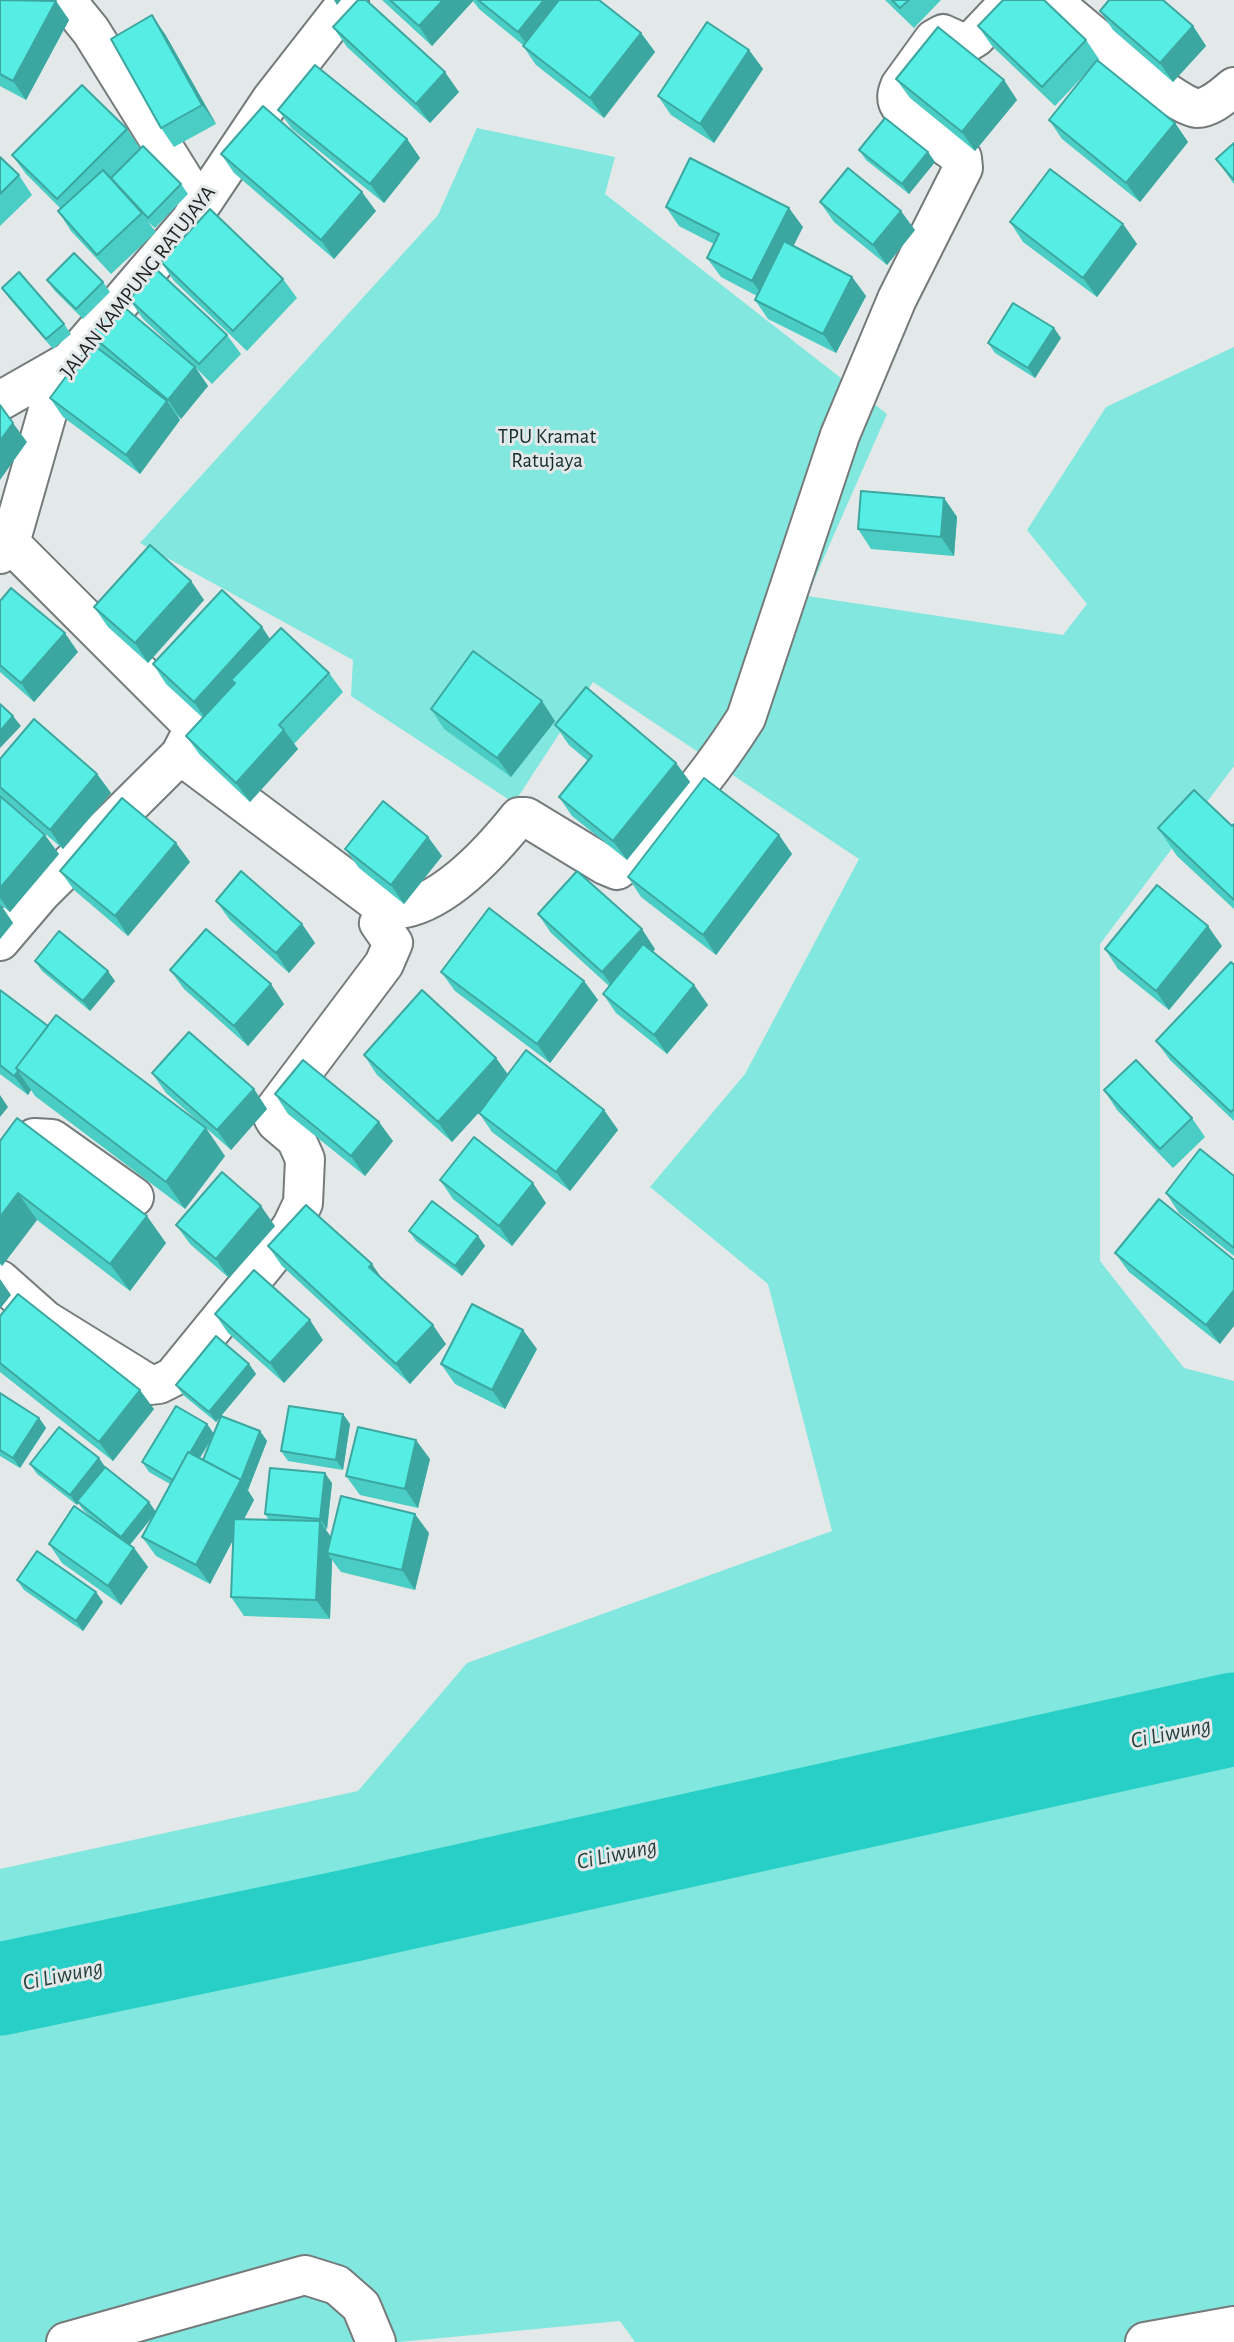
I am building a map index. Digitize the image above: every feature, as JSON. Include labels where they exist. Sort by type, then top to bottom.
[{"type":"street","points":[[66,0],[92,30],[200,206]]},
{"type":"street","name":"JALAN KAMPUNG RATUJAYA","points":[[5,548],[52,396],[70,361],[190,221],[271,100],[349,0]]},
{"type":"street","points":[[180,755],[386,909],[397,910],[418,904],[457,881],[494,847],[519,817],[526,817],[605,865],[617,870],[627,864],[671,820],[746,718],[840,435],[897,299],[963,168],[962,158],[929,133],[898,104],[900,86],[934,39],[943,34],[965,44],[976,37],[1011,0]]},
{"type":"street","points":[[1051,0],[1148,79],[1188,107],[1210,105],[1234,87]]},
{"type":"street","points":[[0,401],[70,361]]},
{"type":"street","points":[[0,941],[41,892],[180,755],[192,732],[188,721],[5,548]]},
{"type":"street","points":[[6,1302],[45,1320],[150,1385],[173,1377],[270,1258],[298,1215],[303,1203],[305,1159],[296,1139],[273,1117],[275,1109],[384,964],[393,943],[380,923],[386,909]]},
{"type":"street","points":[[0,1177],[34,1138],[52,1139],[134,1197]]},
{"type":"street","points":[[66,2342],[304,2275],[337,2285],[361,2306],[376,2342]]},
{"type":"street","points":[[1144,2342],[1234,2326]]},
{"type":"green space","name":"TPU Kramat Ratujaya","points":[[477,128],[615,157],[605,194],[887,414],[807,596],[1063,635],[1087,604],[1027,530],[1106,407],[1234,347],[1234,766],[1100,944],[1100,1261],[1184,1368],[1234,1381],[1234,2342],[635,2342],[620,2321],[399,2342],[0,2342],[0,1869],[358,1791],[467,1663],[832,1531],[768,1284],[650,1187],[745,1074],[859,859],[593,682],[514,803],[351,696],[353,660],[140,543],[438,215]]},
{"type":"building","points":[[0,0],[56,1],[13,81],[0,74]]},
{"type":"building","points":[[358,0],[366,0],[445,72],[416,104],[333,27]]},
{"type":"building","points":[[390,0],[443,0],[419,26]]},
{"type":"building","points":[[478,0],[544,0],[518,32]]},
{"type":"building","points":[[559,0],[599,0],[641,33],[590,98],[523,46]]},
{"type":"building","points":[[892,0],[909,0],[900,8]]},
{"type":"building","points":[[1003,0],[1044,0],[1086,40],[1042,87],[978,26]]},
{"type":"building","points":[[1109,0],[1163,0],[1193,26],[1160,63],[1100,11]]},
{"type":"building","points":[[152,15],[202,105],[161,128],[111,39]]},
{"type":"building","points":[[707,22],[749,50],[700,124],[658,96]]},
{"type":"building","points":[[938,27],[1004,80],[962,132],[896,79]]},
{"type":"building","points":[[1097,60],[1175,123],[1126,183],[1049,120]]},
{"type":"building","points":[[315,65],[407,139],[370,184],[278,110]]},
{"type":"building","points":[[82,85],[127,129],[57,199],[12,155]]},
{"type":"building","points":[[263,106],[362,192],[321,240],[221,154]]},
{"type":"building","points":[[885,118],[928,152],[902,184],[859,150]]},
{"type":"building","points":[[1234,143],[1234,180],[1216,159]]},
{"type":"building","points":[[143,146],[181,184],[148,218],[111,178]]},
{"type":"building","points":[[0,157],[19,175],[0,194]]},
{"type":"building","points":[[690,158],[789,208],[752,281],[707,258],[719,234],[666,207]]},
{"type":"building","points":[[848,168],[901,211],[873,245],[820,202]]},
{"type":"building","points":[[1050,169],[1123,224],[1083,278],[1010,222]]},
{"type":"building","points":[[103,170],[142,213],[97,255],[58,211]]},
{"type":"building","points":[[210,209],[283,279],[233,331],[161,262]]},
{"type":"building","points":[[784,241],[852,277],[823,334],[755,300]]},
{"type":"building","points":[[74,253],[103,282],[76,309],[47,280]]},
{"type":"building","points":[[157,270],[227,335],[199,364],[129,299]]},
{"type":"building","points":[[19,272],[64,324],[46,339],[2,288]]},
{"type":"building","points":[[118,302],[195,367],[168,400],[91,335]]},
{"type":"building","points":[[1013,303],[1054,328],[1028,368],[988,343]]},
{"type":"building","points":[[91,343],[167,401],[126,455],[50,398]]},
{"type":"building","points":[[0,405],[13,423],[0,441]]},
{"type":"building","points":[[861,491],[944,498],[941,537],[858,529]]},
{"type":"building","points":[[150,545],[191,581],[135,643],[94,607]]},
{"type":"building","points":[[11,588],[65,633],[21,683],[0,665],[0,601]]},
{"type":"building","points":[[222,590],[262,627],[194,702],[153,664]]},
{"type":"building","points":[[281,628],[329,673],[279,725],[284,730],[236,783],[186,736],[235,683],[231,680]]},
{"type":"building","points":[[473,651],[542,701],[497,758],[431,709]]},
{"type":"building","points":[[586,687],[676,763],[613,841],[559,797],[592,756],[555,725]]},
{"type":"building","points":[[0,704],[13,716],[0,731]]},
{"type":"building","points":[[34,719],[97,774],[50,830],[0,787],[0,759]]},
{"type":"building","points":[[704,778],[779,835],[703,935],[628,877]]},
{"type":"building","points":[[1194,790],[1232,826],[1234,824],[1234,900],[1158,828]]},
{"type":"building","points":[[0,796],[45,835],[0,888]]},
{"type":"building","points":[[122,798],[176,843],[115,916],[60,871]]},
{"type":"building","points":[[383,801],[428,837],[391,885],[345,849]]},
{"type":"building","points":[[241,871],[302,924],[276,953],[216,901]]},
{"type":"building","points":[[577,871],[642,929],[602,972],[538,914]]},
{"type":"building","points":[[1157,885],[1208,926],[1156,991],[1105,949]]},
{"type":"building","points":[[489,908],[584,981],[537,1044],[441,972]]},
{"type":"building","points":[[206,929],[271,984],[234,1026],[170,970]]},
{"type":"building","points":[[59,931],[108,971],[83,1001],[35,961]]},
{"type":"building","points":[[643,944],[694,985],[654,1035],[603,994]]},
{"type":"building","points":[[1231,962],[1234,965],[1234,1109],[1231,1112],[1156,1041]]},
{"type":"building","points":[[0,990],[48,1026],[16,1068],[18,1071],[14,1076],[0,1065]]},
{"type":"building","points":[[422,990],[496,1058],[438,1122],[364,1055]]},
{"type":"building","points":[[56,1015],[206,1128],[166,1182],[16,1068]]},
{"type":"building","points":[[189,1032],[254,1089],[217,1130],[152,1073]]},
{"type":"building","points":[[526,1050],[604,1110],[556,1172],[479,1113]]},
{"type":"building","points":[[303,1060],[379,1122],[351,1156],[275,1094]]},
{"type":"building","points":[[1136,1060],[1192,1118],[1160,1149],[1104,1090]]},
{"type":"building","points":[[17,1118],[147,1216],[110,1264],[18,1193],[0,1217],[0,1141]]},
{"type":"building","points":[[474,1137],[533,1183],[499,1226],[440,1180]]},
{"type":"building","points":[[1200,1149],[1234,1176],[1234,1248],[1166,1193]]},
{"type":"building","points":[[222,1172],[261,1206],[216,1259],[176,1225]]},
{"type":"building","points":[[1159,1199],[1234,1260],[1234,1290],[1206,1325],[1115,1253]]},
{"type":"building","points":[[432,1201],[478,1236],[455,1266],[409,1231]]},
{"type":"building","points":[[306,1205],[372,1264],[369,1267],[433,1325],[396,1364],[268,1246]]},
{"type":"building","points":[[254,1270],[310,1320],[270,1363],[215,1314]]},
{"type":"building","points":[[18,1294],[140,1390],[99,1442],[0,1363],[0,1316]]},
{"type":"building","points":[[472,1304],[523,1330],[492,1390],[441,1364]]},
{"type":"building","points":[[216,1336],[249,1364],[209,1412],[176,1385]]},
{"type":"building","points":[[0,1393],[39,1418],[13,1458],[0,1450]]},
{"type":"building","points":[[176,1406],[207,1424],[173,1480],[142,1462]]},
{"type":"building","points":[[289,1406],[343,1414],[336,1460],[281,1451]]},
{"type":"building","points":[[221,1416],[260,1431],[241,1480],[203,1460]]},
{"type":"building","points":[[59,1427],[99,1458],[70,1495],[30,1464]]},
{"type":"building","points":[[358,1427],[416,1440],[405,1489],[346,1476]]},
{"type":"building","points":[[188,1452],[241,1480],[196,1565],[142,1537]]},
{"type":"building","points":[[105,1467],[149,1502],[121,1537],[77,1501]]},
{"type":"building","points":[[270,1468],[325,1473],[320,1519],[265,1514]]},
{"type":"building","points":[[341,1496],[415,1514],[402,1570],[327,1553]]},
{"type":"building","points":[[74,1506],[134,1548],[108,1586],[49,1544]]},
{"type":"building","points":[[234,1519],[320,1521],[316,1600],[231,1597]]},
{"type":"building","points":[[37,1551],[96,1592],[76,1621],[17,1580]]},
{"type":"waterway","name":"Ci Liwung","points":[[0,1989],[348,1916],[1234,1719]]}]
